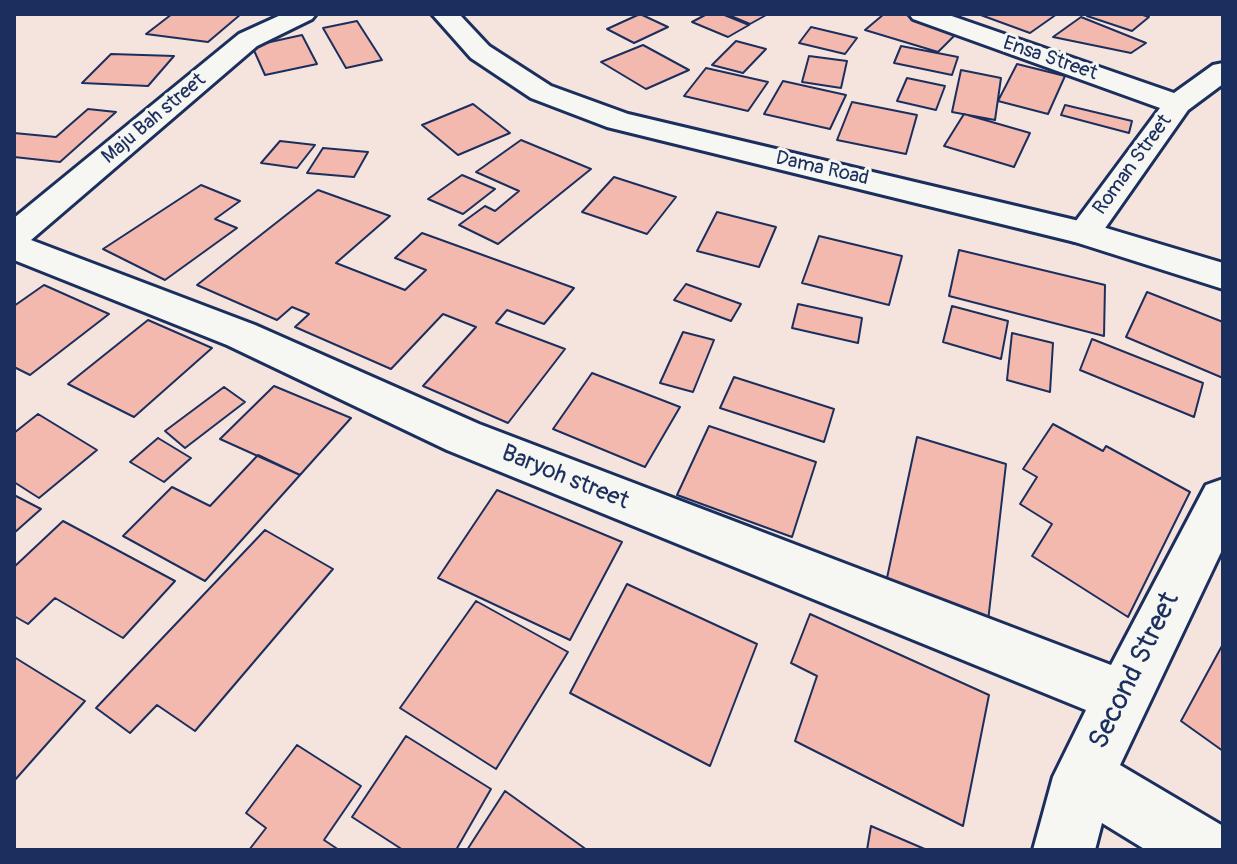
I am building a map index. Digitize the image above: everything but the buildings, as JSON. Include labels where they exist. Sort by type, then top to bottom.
[{"type":"main road","name":"Maju Bah street","points":[[14,236],[248,40],[303,14]]},
{"type":"main road","name":"Dama Road","points":[[445,14],[480,52],[541,92],[618,121],[1084,233],[1223,276]]},
{"type":"main road","name":"Ensa Street","points":[[922,14],[1178,104]]},
{"type":"main road","name":"Roman Street","points":[[1084,233],[1178,104],[1223,71]]},
{"type":"main road","name":"Baryoh street","points":[[14,247],[241,335],[463,437],[1122,697]]},
{"type":"main road","name":"Second Street","points":[[1064,850],[1083,777],[1223,499]]},
{"type":"main road","points":[[1083,777],[1204,850]]}]
